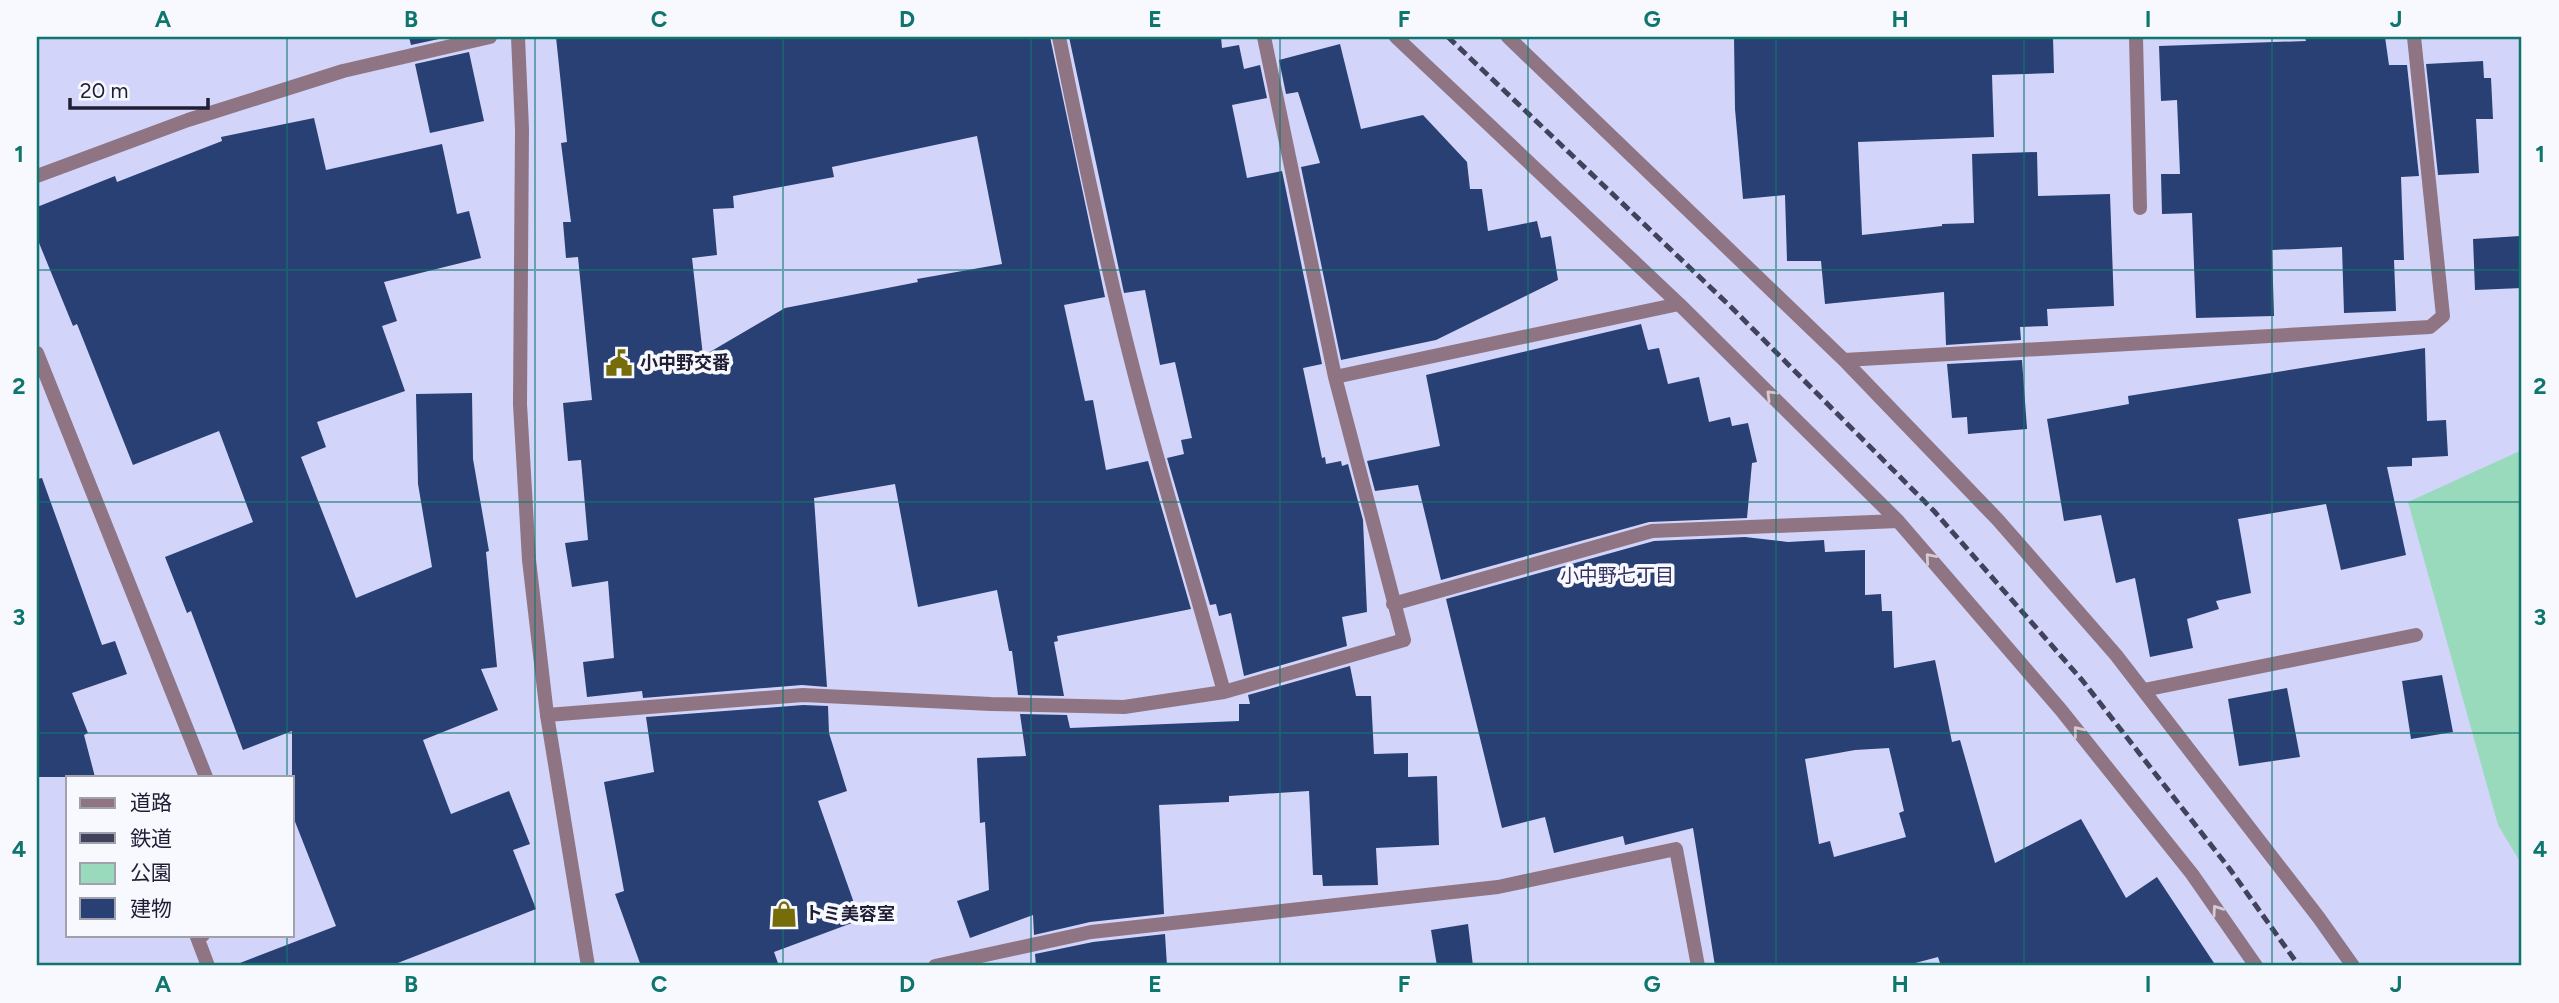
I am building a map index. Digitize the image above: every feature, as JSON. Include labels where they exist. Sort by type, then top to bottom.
[{"type":"street","points":[[37,176],[188,120],[343,71],[490,37]]},
{"type":"street","points":[[518,37],[522,129],[520,404],[529,560],[547,715],[588,966]]},
{"type":"street","points":[[1059,37],[1096,216],[1131,363],[1224,692]]},
{"type":"street","points":[[547,715],[803,695],[1124,707],[1224,692],[1404,640],[1335,377],[1264,37]]},
{"type":"street","points":[[1396,37],[1679,304],[1898,521],[2070,721],[2192,874],[2256,966]]},
{"type":"street","points":[[1508,37],[1844,360],[1998,520],[2144,690],[2353,966]]},
{"type":"street","points":[[2136,37],[2140,208]]},
{"type":"street","points":[[1844,360],[2430,327],[2443,316],[2414,37]]},
{"type":"street","points":[[1335,377],[1679,304]]},
{"type":"street","points":[[37,353],[206,776]]},
{"type":"street","points":[[1393,604],[1652,531],[1898,521]]},
{"type":"street","points":[[2144,690],[2416,635]]},
{"type":"street","points":[[935,966],[1091,932],[1498,887],[1676,849],[1698,966]]},
{"type":"street","points":[[200,936],[197,937],[208,966]]},
{"type":"green space","points":[[2522,450],[2522,865],[2498,825],[2408,502]]},
{"type":"building","points":[[409,37],[448,37],[411,45]]},
{"type":"building","points":[[556,37],[1050,37],[1105,297],[1064,305],[1085,401],[1093,400],[1106,470],[1148,461],[1191,609],[1057,636],[1058,641],[1054,642],[1064,696],[1018,695],[1012,651],[1009,651],[997,590],[918,607],[895,484],[814,498],[827,687],[802,685],[643,698],[642,691],[587,697],[583,662],[614,658],[608,581],[572,587],[565,543],[588,540],[581,460],[568,461],[563,403],[592,400],[578,257],[566,258],[563,222],[571,222],[561,143],[567,142]],"holes":[[[977,136],[1002,264],[917,279],[918,282],[785,308],[703,356],[692,258],[717,255],[713,209],[734,208],[733,196],[834,177],[832,167]]]},
{"type":"building","points":[[1069,37],[1221,37],[1222,48],[1239,45],[1244,69],[1260,65],[1267,98],[1232,105],[1247,178],[1282,171],[1322,364],[1303,368],[1322,458],[1325,457],[1326,464],[1341,461],[1342,466],[1348,464],[1363,520],[1367,612],[1342,617],[1347,646],[1244,676],[1231,613],[1219,616],[1216,604],[1210,605],[1167,458],[1184,454],[1181,440],[1192,438],[1175,362],[1160,365],[1145,290],[1124,293]]},
{"type":"building","points":[[1734,37],[2053,37],[2054,73],[1992,75],[1994,137],[1858,142],[1862,235],[1942,224],[1974,223],[1972,154],[2037,152],[2038,196],[2110,194],[2114,306],[2047,309],[2048,326],[2020,327],[2021,340],[1946,345],[1944,292],[1825,304],[1821,261],[1787,261],[1785,195],[1743,199],[1735,109]]},
{"type":"building","points":[[2305,37],[2385,37],[2389,65],[2407,65],[2419,176],[2401,177],[2404,260],[2394,260],[2396,311],[2344,313],[2342,247],[2272,250],[2274,316],[2196,318],[2192,213],[2162,214],[2161,174],[2180,174],[2177,100],[2161,101],[2159,46],[2306,41]]},
{"type":"building","points":[[1340,44],[1361,129],[1423,115],[1467,162],[1470,189],[1482,189],[1488,231],[1537,221],[1541,238],[1551,236],[1558,280],[1436,340],[1341,360],[1301,167],[1320,163],[1298,92],[1286,94],[1279,60]]},
{"type":"building","points":[[469,52],[484,121],[430,133],[415,64]]},
{"type":"building","points":[[2483,61],[2484,78],[2491,78],[2493,119],[2476,119],[2479,173],[2438,175],[2426,64]]},
{"type":"building","points":[[314,118],[326,170],[442,144],[457,214],[469,211],[481,258],[384,282],[397,321],[382,326],[405,391],[317,422],[326,447],[301,457],[356,598],[432,567],[418,484],[416,394],[472,393],[473,459],[489,551],[486,552],[497,667],[481,669],[498,710],[423,740],[451,814],[509,791],[530,844],[513,850],[536,909],[390,966],[240,966],[240,963],[336,926],[294,819],[292,731],[243,750],[191,611],[187,613],[165,557],[253,522],[219,431],[133,465],[77,324],[73,326],[37,238],[37,207],[115,176],[117,182],[222,141],[221,137]]},
{"type":"building","points":[[2520,236],[2522,288],[2475,290],[2473,239]]},
{"type":"building","points":[[1641,324],[1648,350],[1659,348],[1668,384],[1699,377],[1709,422],[1730,417],[1732,426],[1748,423],[1757,462],[1752,463],[1747,518],[1649,522],[1441,580],[1418,485],[1375,491],[1367,461],[1440,446],[1426,375]]},
{"type":"building","points":[[2425,348],[2427,421],[2446,420],[2448,456],[2412,458],[2412,466],[2387,467],[2406,555],[2341,570],[2326,504],[2238,519],[2251,593],[2216,601],[2219,609],[2187,619],[2193,648],[2150,657],[2135,578],[2116,583],[2101,515],[2064,521],[2047,419],[2129,404],[2128,396]]},
{"type":"building","points":[[2022,360],[2027,429],[1968,434],[1967,417],[1952,418],[1947,364]]},
{"type":"building","points":[[42,478],[102,645],[115,641],[127,674],[72,693],[88,733],[84,735],[95,776],[37,777],[37,479]]},
{"type":"building","points":[[1745,537],[1788,542],[1824,540],[1825,552],[1865,550],[1865,595],[1881,594],[1882,611],[1892,611],[1894,668],[1935,660],[1952,742],[1960,740],[1995,863],[2081,819],[2126,898],[2157,877],[2216,966],[1941,966],[1938,957],[1904,966],[1715,966],[1693,828],[1625,845],[1623,836],[1554,853],[1545,817],[1502,828],[1446,599],[1654,541]],"holes":[[[1889,748],[1904,811],[1899,813],[1906,837],[1834,857],[1830,841],[1819,844],[1805,759],[1855,750]]]},
{"type":"building","points":[[1350,666],[1356,696],[1371,696],[1374,754],[1408,753],[1408,777],[1437,776],[1439,845],[1376,848],[1378,885],[1323,886],[1322,875],[1313,875],[1309,791],[1229,796],[1229,802],[1159,805],[1164,914],[1090,922],[1034,935],[1033,915],[970,938],[957,901],[989,890],[985,822],[980,823],[977,758],[1026,756],[1020,714],[1067,715],[1070,728],[1239,721],[1239,704],[1250,704],[1248,695]]},
{"type":"building","points":[[2442,675],[2453,732],[2411,739],[2402,681]]},
{"type":"building","points":[[2287,688],[2300,757],[2239,766],[2228,699]]},
{"type":"building","points":[[803,705],[828,706],[829,733],[847,791],[818,801],[860,920],[774,952],[779,966],[641,966],[615,894],[624,891],[604,782],[654,772],[646,717]]},
{"type":"building","points":[[1468,924],[1473,966],[1437,966],[1431,930]]},
{"type":"building","points":[[1165,934],[1167,966],[1036,966],[1035,954],[1093,942]]},
{"type":"railway","points":[[1448,37],[1731,307],[1934,511],[2082,680],[2229,868],[2299,966]]},
{"type":"place","name":"小中野交番","points":[[619,363]]},
{"type":"place","name":"トミ美容室","points":[[784,914]]},
{"type":"district","name":"小中野七丁目","points":[[1617,575]]}]
